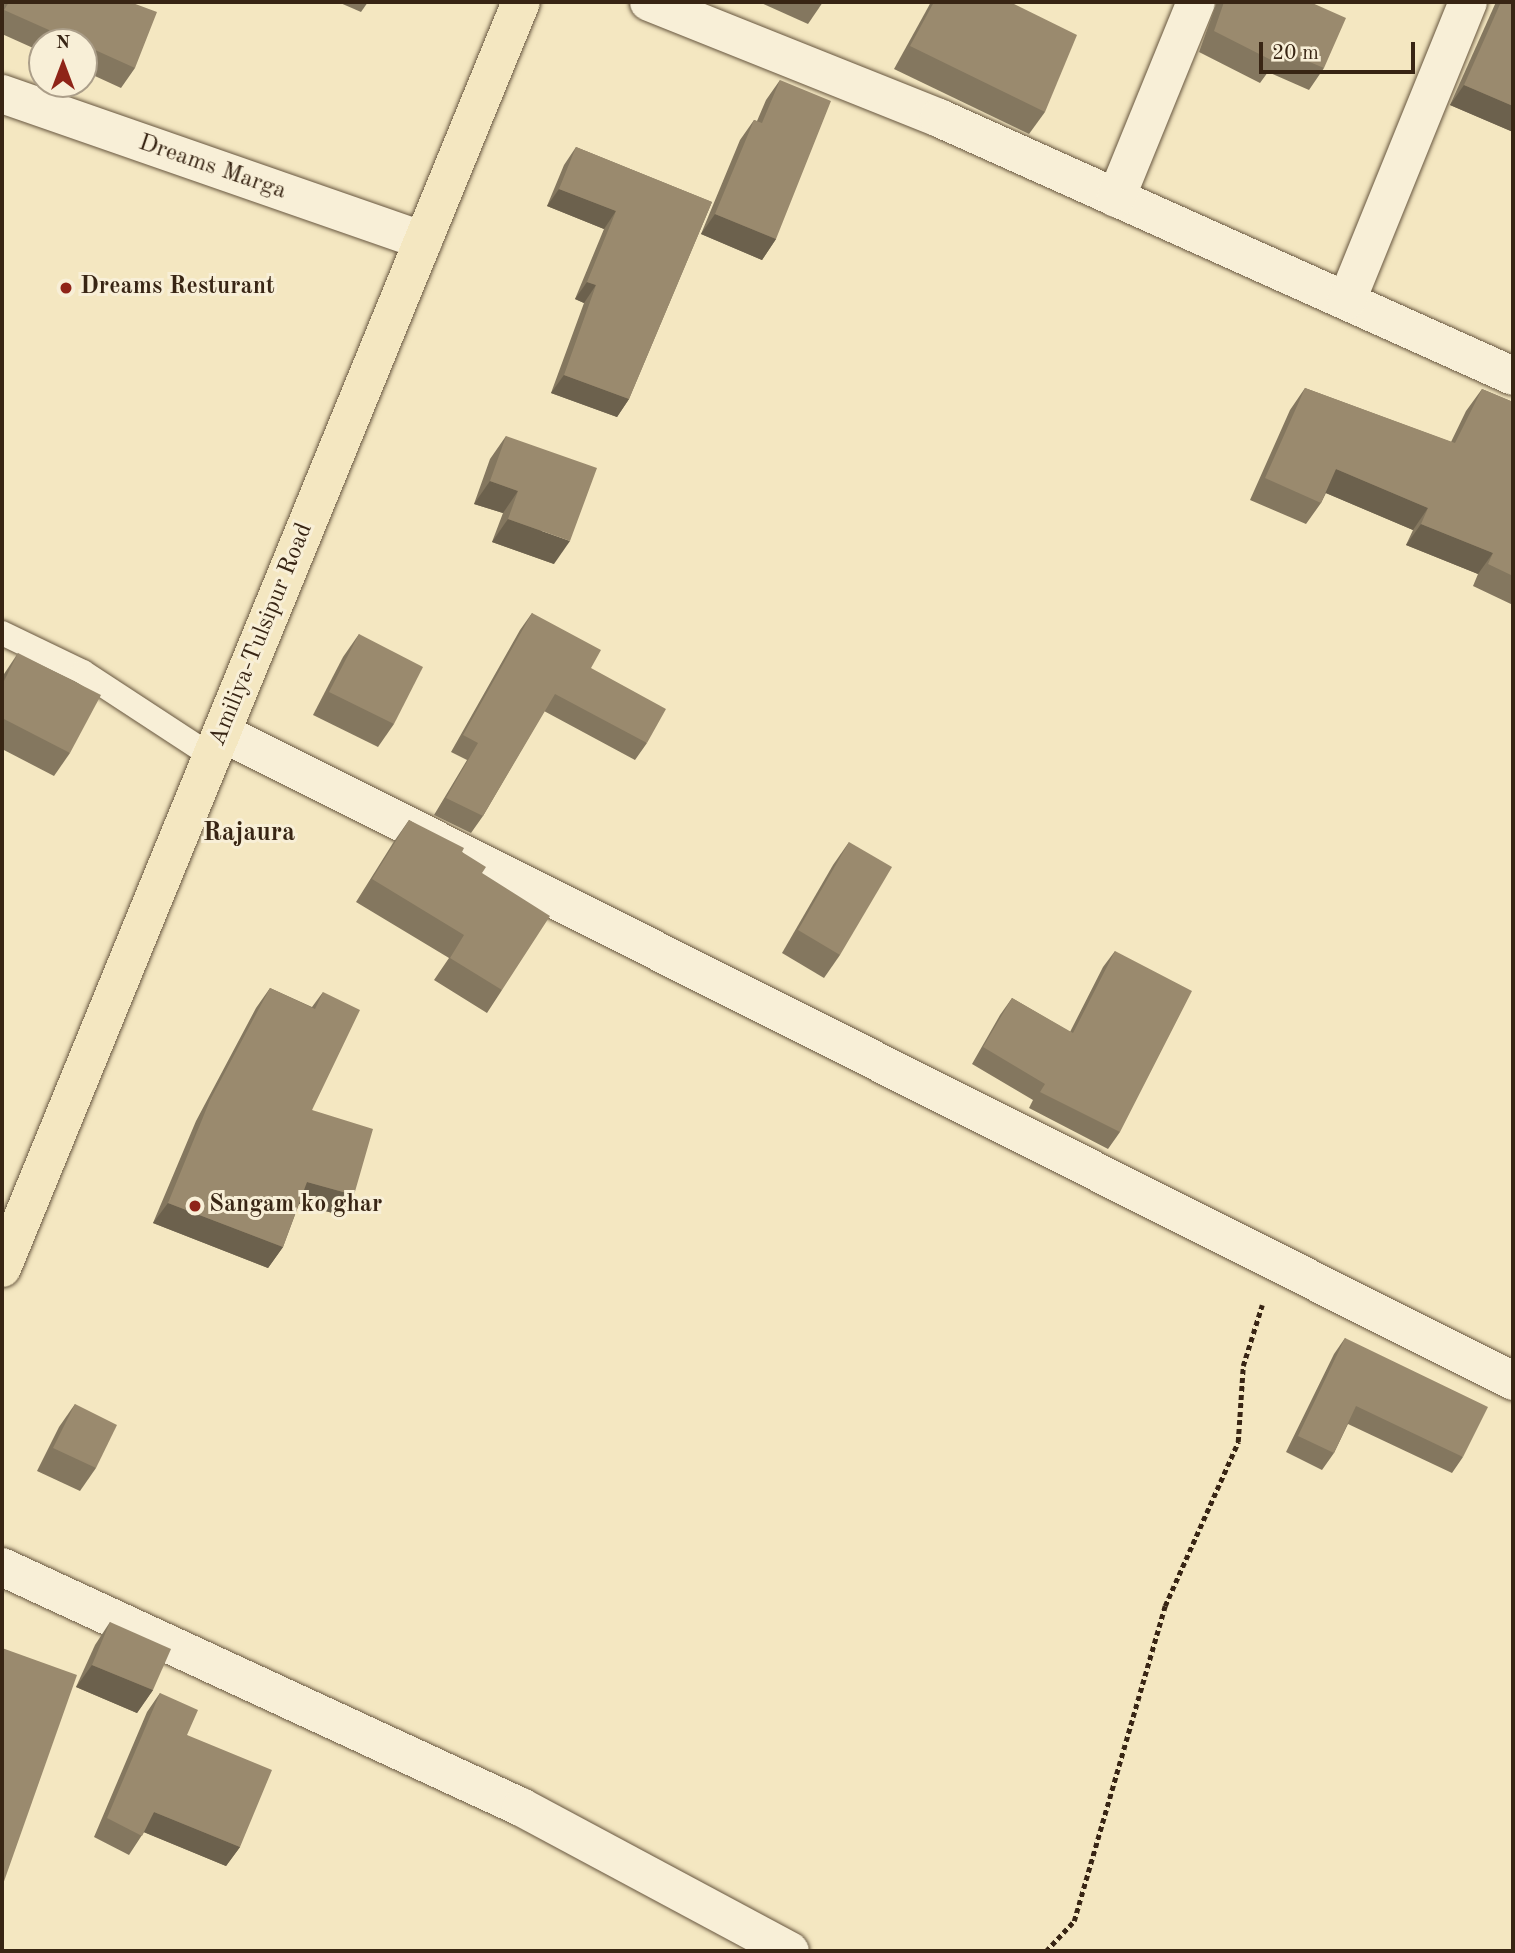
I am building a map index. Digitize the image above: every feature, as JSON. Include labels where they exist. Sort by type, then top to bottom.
[{"type":"main road","name":"Amiliya-Tulsipur Road","points":[[2,1268],[521,2]]},
{"type":"street","points":[[649,2],[939,118],[1513,376]]},
{"type":"street","points":[[1116,198],[1196,2]]},
{"type":"street","points":[[1347,300],[1468,2]]},
{"type":"street","name":"Dreams Marga","points":[[2,94],[423,242]]},
{"type":"street","points":[[218,745],[1266,1252],[1513,1381]]},
{"type":"street","points":[[2,1567],[521,1807],[790,1951]]},
{"type":"lane","points":[[2,633],[83,672],[218,745]]},
{"type":"path","points":[[1046,1951],[1074,1921],[1165,1606],[1238,1442],[1243,1367],[1261,1311],[1266,1252]]},
{"type":"building","points":[[9,2],[130,2],[157,12],[135,68],[98,51],[98,28],[44,28],[4,10]]},
{"type":"building","points":[[934,2],[1010,2],[1077,35],[1045,112],[910,46]]},
{"type":"building","points":[[1224,2],[1310,2],[1346,18],[1324,68],[1281,50],[1275,62],[1214,31]]},
{"type":"building","points":[[1501,2],[1513,2],[1513,106],[1464,85]]},
{"type":"building","points":[[780,80],[831,101],[776,239],[715,214],[754,120],[762,123]]},
{"type":"building","points":[[576,147],[712,202],[629,399],[564,375],[596,285],[587,282],[616,211],[559,189]]},
{"type":"building","points":[[1305,388],[1455,443],[1482,389],[1513,402],[1513,576],[1488,564],[1493,553],[1421,524],[1428,508],[1336,469],[1321,503],[1265,478]]},
{"type":"building","points":[[506,436],[597,468],[570,541],[508,519],[518,491],[490,481]]},
{"type":"building","points":[[532,613],[601,650],[591,668],[666,709],[647,743],[555,694],[483,816],[446,798],[478,743],[463,735]]},
{"type":"building","points":[[359,634],[423,667],[394,724],[329,692]]},
{"type":"building","points":[[18,653],[101,695],[70,753],[2,718],[2,685]]},
{"type":"building","points":[[409,820],[464,848],[462,852],[486,867],[482,873],[550,916],[502,990],[450,958],[464,935],[372,879]]},
{"type":"building","points":[[849,842],[892,867],[840,955],[798,930]]},
{"type":"building","points":[[1115,951],[1192,991],[1120,1132],[1040,1092],[1045,1084],[983,1047],[1012,998],[1073,1033]]},
{"type":"building","points":[[270,988],[315,1009],[323,992],[360,1010],[312,1110],[373,1129],[354,1195],[307,1182],[283,1247],[168,1203],[210,1100]]},
{"type":"building","points":[[1345,1338],[1488,1407],[1463,1457],[1356,1406],[1334,1453],[1298,1436]]},
{"type":"building","points":[[75,1404],[117,1425],[96,1468],[53,1448]]},
{"type":"building","points":[[110,1622],[171,1649],[153,1690],[92,1665]]},
{"type":"building","points":[[2,1648],[77,1675],[2,1887]]},
{"type":"building","points":[[160,1693],[198,1710],[187,1735],[272,1770],[240,1847],[154,1812],[142,1836],[107,1818]]},
{"type":"place","name":"Dreams Resturant","points":[[66,288]]},
{"type":"place","name":"Sangam ko ghar","points":[[195,1206]]},
{"type":"district","name":"Rajaura","points":[[249,834]]}]
